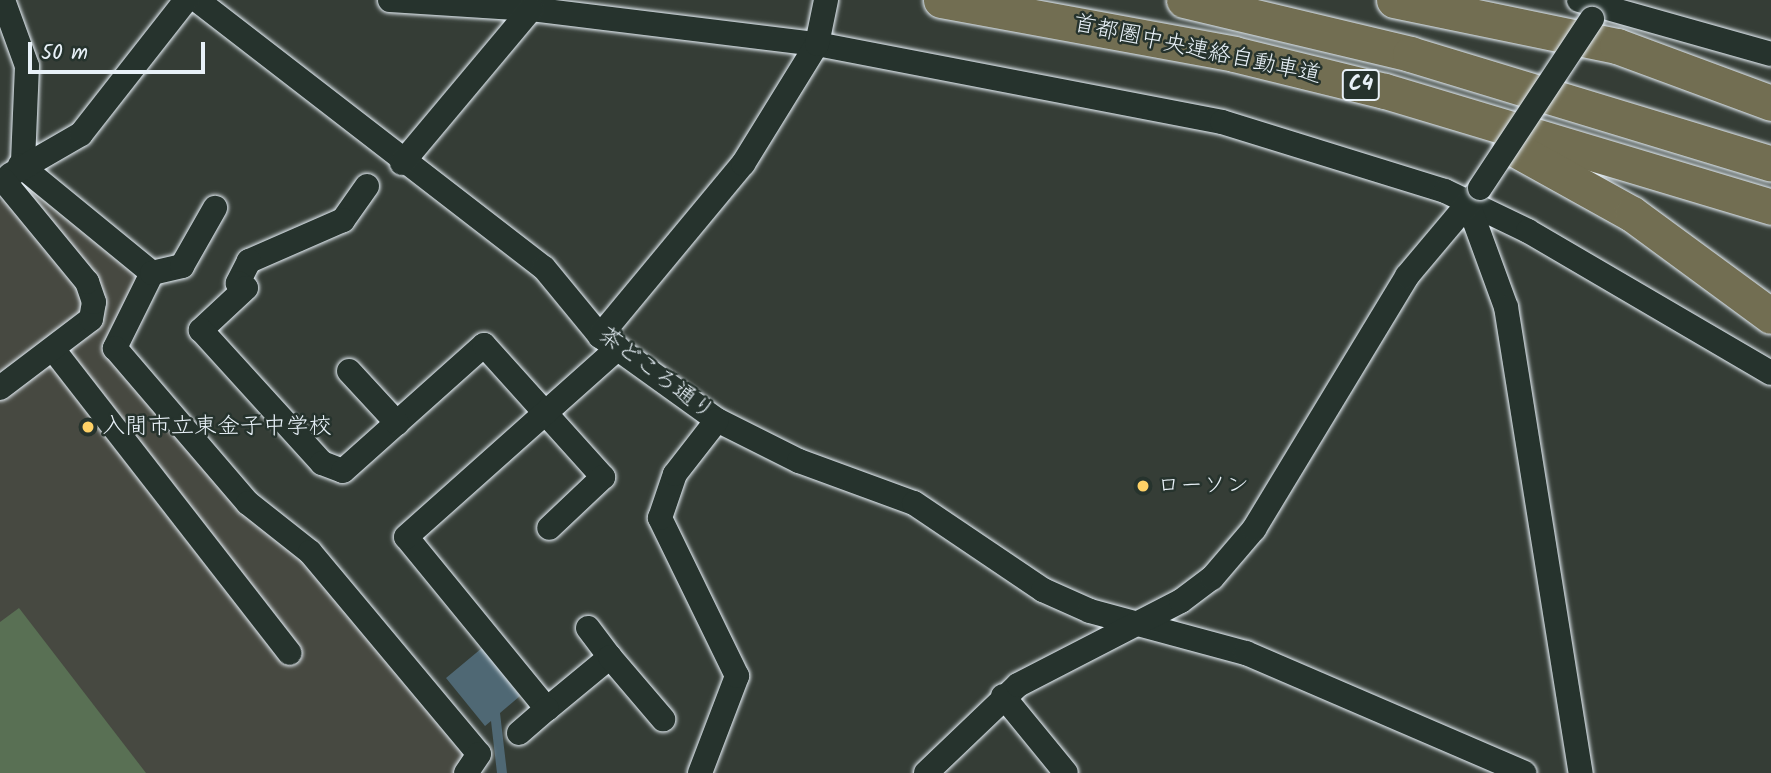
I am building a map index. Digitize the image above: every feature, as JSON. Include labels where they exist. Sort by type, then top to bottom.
[{"type":"highway","name":"首都圏中央連絡自動車道","points":[[941,0],[1234,54],[1385,91],[1771,206]]},
{"type":"highway","name":"首都圏中央連絡自動車道","points":[[1184,0],[1410,54],[1771,164]]},
{"type":"highway","points":[[1394,0],[1617,46],[1771,103]]},
{"type":"highway","points":[[1385,91],[1563,170],[1771,316]]},
{"type":"street","points":[[0,388],[91,319],[94,302],[88,282],[12,173],[27,66],[3,0]]},
{"type":"street","points":[[12,173],[81,134],[186,0]]},
{"type":"street","name":"茶どころ通り","points":[[197,0],[402,163],[544,268],[609,342],[717,420],[799,461],[914,503],[1043,590],[1090,611],[1144,621],[1246,653],[1524,773]]},
{"type":"street","points":[[390,0],[531,9],[819,38],[1222,122],[1371,163],[1474,197],[1771,373]]},
{"type":"street","points":[[547,709],[406,537],[545,413],[609,342],[743,164],[819,38],[826,0]]},
{"type":"street","points":[[926,773],[1003,696],[1144,621],[1212,578],[1254,529],[1407,276],[1474,197],[1594,6],[1771,54]]},
{"type":"street","points":[[402,163],[531,9]]},
{"type":"street","points":[[12,173],[152,273],[182,266],[215,208]]},
{"type":"street","points":[[367,186],[343,220],[304,227],[249,261],[238,284],[246,288],[198,326],[321,463],[343,471],[484,345],[603,477],[549,528]]},
{"type":"street","points":[[1474,197],[1506,307],[1581,773]]},
{"type":"street","points":[[152,273],[115,348],[248,503],[310,552],[479,754],[466,773]]},
{"type":"street","points":[[53,349],[290,653]]},
{"type":"street","points":[[349,371],[397,423]]},
{"type":"street","points":[[700,773],[737,676],[660,518],[675,474],[717,420]]},
{"type":"street","points":[[588,628],[663,719]]},
{"type":"street","points":[[519,733],[610,657]]},
{"type":"street","points":[[1003,696],[1066,773]]},
{"type":"shaded area","name":"入間市立東金子中学校","points":[[24,181],[142,281],[109,348],[305,554],[472,755],[456,773],[0,773],[0,202]]},
{"type":"green space","points":[[19,608],[146,773],[0,773],[0,622]]},
{"type":"water","points":[[482,648],[520,696],[500,713],[507,773],[497,773],[491,721],[485,726],[446,678]]},
{"type":"place","name":"入間市立東金子中学校","points":[[88,427]]},
{"type":"place","name":"ローソン","points":[[1143,486]]}]
